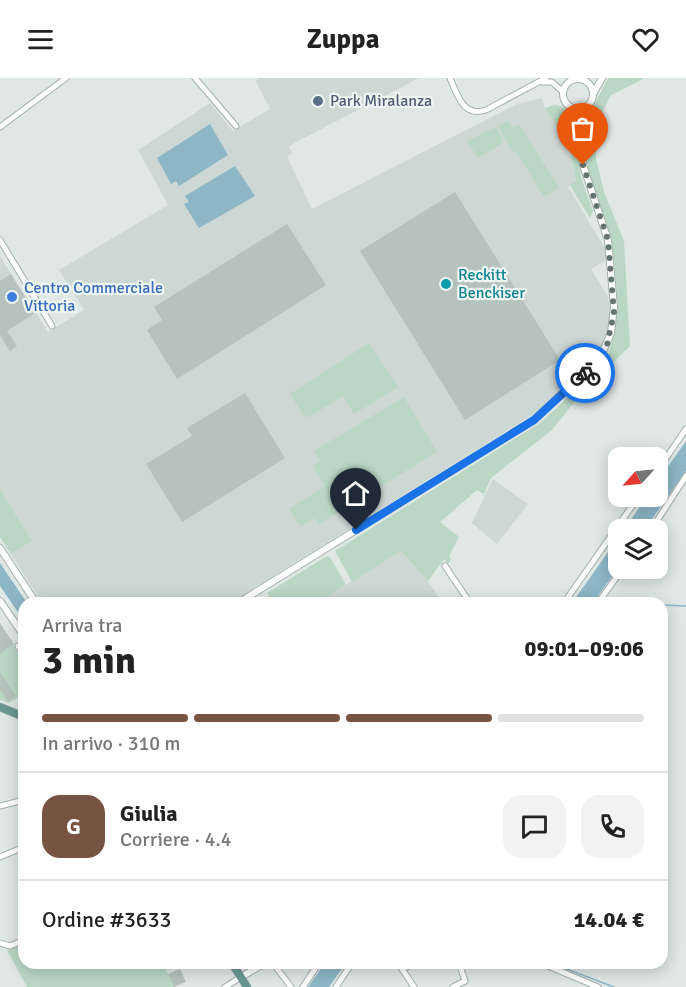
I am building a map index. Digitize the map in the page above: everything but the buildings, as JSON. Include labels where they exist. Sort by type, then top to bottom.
[{"type":"main road","points":[[0,707],[18,714]]},
{"type":"main road","points":[[236,969],[247,987]]},
{"type":"street","points":[[0,127],[66,78]]},
{"type":"street","points":[[195,78],[236,126]]},
{"type":"street","points":[[450,78],[463,106],[476,112],[486,110],[546,78]]},
{"type":"street","points":[[248,597],[534,420],[601,356],[614,320],[610,252],[605,229],[585,173],[582,151],[588,106],[602,78]]},
{"type":"street","points":[[562,91],[573,79],[586,79],[593,95]]},
{"type":"street","points":[[540,82],[552,82],[562,91],[564,101],[577,116],[583,130]]},
{"type":"street","points":[[570,108],[579,110],[588,106]]},
{"type":"street","points":[[0,240],[52,326]]},
{"type":"street","points":[[668,455],[686,429]]},
{"type":"street","points":[[658,519],[686,477]]},
{"type":"street","points":[[568,597],[631,507]]},
{"type":"street","points":[[0,548],[32,597]]},
{"type":"street","points":[[445,566],[466,597]]},
{"type":"street","points":[[602,597],[615,579]]},
{"type":"street","points":[[0,601],[18,627]]},
{"type":"street","points":[[0,614],[6,610]]},
{"type":"street","points":[[0,806],[18,802]]},
{"type":"street","points":[[0,857],[18,850]]},
{"type":"street","points":[[0,943],[10,946],[18,943]]},
{"type":"street","points":[[225,987],[256,969]]},
{"type":"street","points":[[278,969],[291,987]]},
{"type":"street","points":[[303,987],[315,969]]},
{"type":"street","points":[[336,987],[348,969]]},
{"type":"street","points":[[402,969],[414,987]]},
{"type":"street","points":[[453,987],[465,981],[461,969]]},
{"type":"street","points":[[555,969],[598,987]]},
{"type":"shaded area","points":[[258,78],[419,78],[289,146],[292,153],[287,157],[312,209],[517,104],[542,98],[545,108],[573,153],[570,159],[574,166],[576,181],[568,187],[606,250],[606,260],[591,269],[608,297],[611,314],[609,330],[601,351],[595,360],[534,414],[240,597],[38,597],[11,554],[32,541],[0,489],[0,256],[48,332],[84,310],[59,270],[168,205],[138,150],[210,103],[233,131],[270,109],[256,81]]},
{"type":"shaded area","points":[[493,479],[528,504],[497,544],[472,523]]},
{"type":"shaded area","points":[[401,551],[428,581],[438,597],[327,597]]},
{"type":"green space","points":[[608,78],[645,78],[611,95],[597,123],[596,159],[604,192],[624,241],[630,346],[584,390],[552,430],[491,478],[484,494],[477,490],[440,522],[459,537],[449,556],[451,560],[448,564],[444,559],[428,581],[401,551],[352,582],[335,551],[540,423],[594,373],[609,354],[618,309],[614,258],[611,241],[589,176],[586,149],[590,113]]},
{"type":"green space","points":[[554,105],[571,113],[578,128],[580,171],[593,211],[590,218],[570,185],[576,181],[574,166],[570,158],[573,153],[545,108]]},
{"type":"green space","points":[[508,121],[512,128],[519,125],[557,184],[558,188],[544,197],[498,126]]},
{"type":"green space","points":[[496,127],[504,142],[478,158],[467,141]]},
{"type":"green space","points":[[369,343],[398,387],[354,414],[343,396],[309,417],[304,416],[290,394]]},
{"type":"green space","points":[[404,397],[437,452],[319,524],[315,518],[300,526],[289,509],[325,486],[313,466],[320,461],[314,451]]},
{"type":"green space","points":[[0,489],[32,541],[11,554],[0,537]]},
{"type":"green space","points":[[327,556],[330,557],[346,585],[327,597],[269,597],[267,593]]},
{"type":"green space","points":[[0,623],[18,652],[18,698],[9,703],[0,700]]},
{"type":"green space","points":[[18,945],[18,969],[166,969],[174,987],[27,987],[7,950]]},
{"type":"water","points":[[210,124],[228,155],[179,186],[176,181],[171,184],[157,158]]},
{"type":"water","points":[[235,166],[255,196],[199,228],[184,204],[189,202],[185,196]]},
{"type":"water","points":[[686,441],[686,471],[668,496],[668,466]]},
{"type":"water","points":[[640,507],[661,507],[652,519],[631,519]]},
{"type":"water","points":[[608,552],[608,579],[610,579],[597,597],[576,597]]},
{"type":"water","points":[[0,563],[23,597],[18,597],[18,612],[0,586]]},
{"type":"water","points":[[321,969],[342,969],[329,987],[308,987]]},
{"type":"waterway","points":[[668,605],[686,606]]},
{"type":"waterway","points":[[567,969],[614,987]]},
{"type":"way so far","points":[[583,165],[608,240],[614,313],[613,326],[607,345],[601,356],[585,373]]},
{"type":"place","name":"Park Miralanza","points":[[318,101]]},
{"type":"place","name":"Reckitt Benckiser","points":[[446,284]]},
{"type":"place","name":"Centro Commerciale Vittoria","points":[[12,297]]},
{"type":"route","points":[[356,530],[534,420],[585,373]]}]
